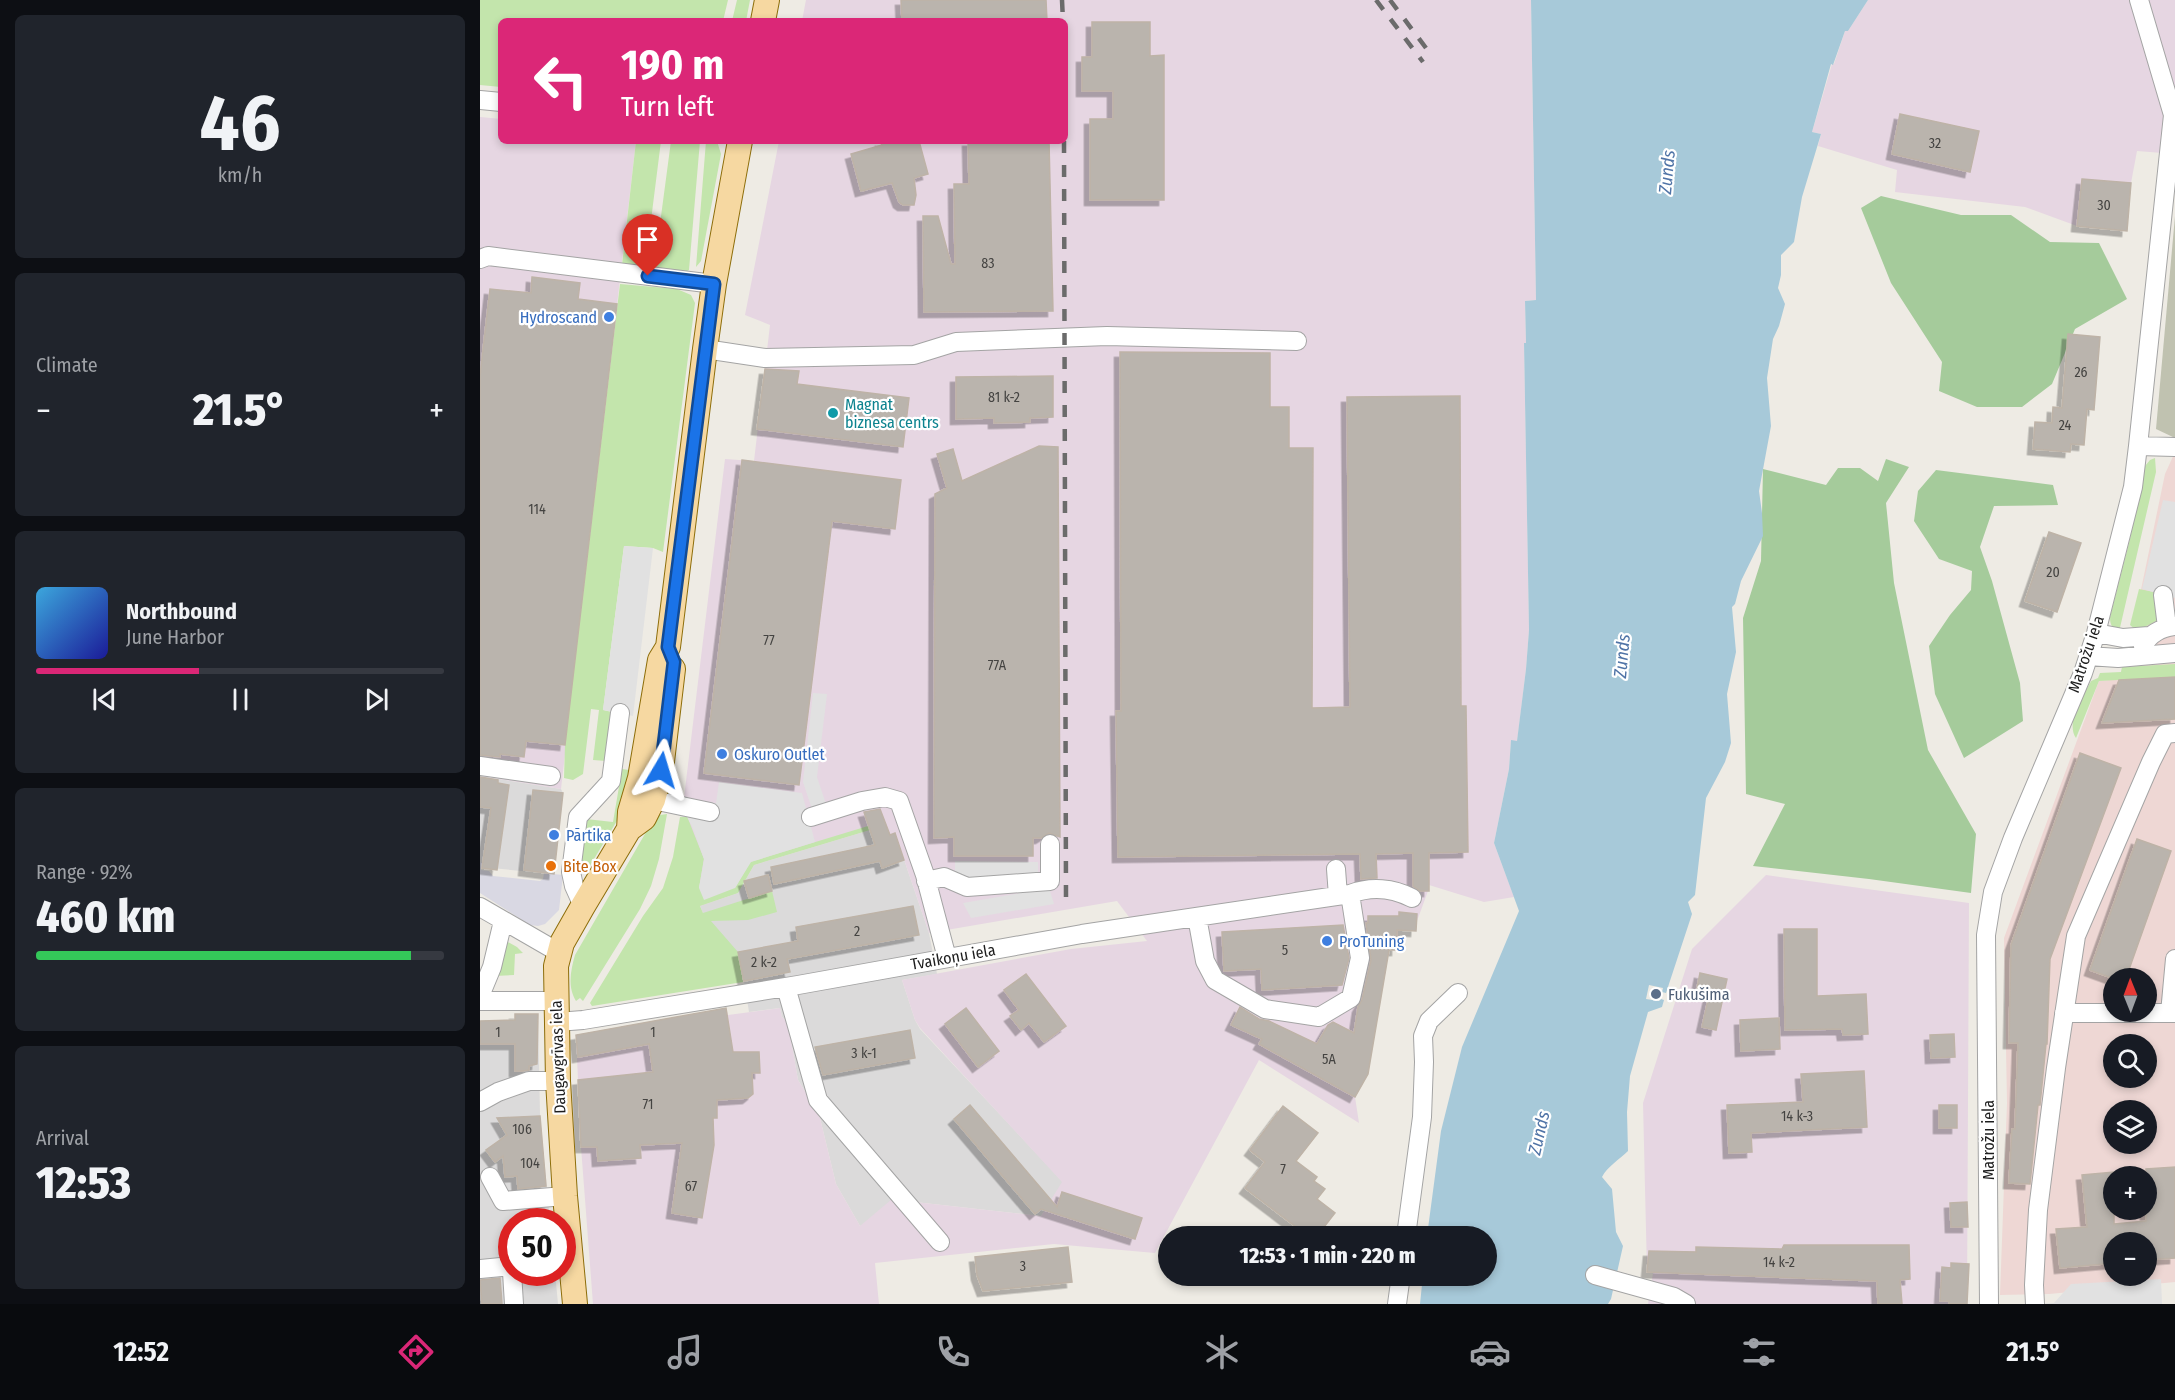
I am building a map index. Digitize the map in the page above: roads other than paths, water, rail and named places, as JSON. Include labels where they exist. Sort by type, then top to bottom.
[{"type":"main road","points":[[764,18],[767,0]]},
{"type":"main road","name":"Daugavgrīvas iela","points":[[629,829],[630,812],[637,794],[660,660],[668,647],[714,284],[739,144]]},
{"type":"main road","name":"Daugavgrīvas iela","points":[[565,1208],[558,1081],[555,976],[558,952],[629,829],[644,818],[653,800],[661,770],[674,662],[668,647]]},
{"type":"main road","name":"Daugavgrīvas iela","points":[[572,1286],[575,1304]]},
{"type":"street","name":"Matrožu iela","points":[[1989,1304],[1986,935],[1989,909],[2013,838],[2083,673],[2096,633],[2133,487],[2138,446],[2173,115],[2139,0]]},
{"type":"street","points":[[480,100],[498,102]]},
{"type":"street","points":[[480,259],[488,256],[714,284]]},
{"type":"street","points":[[705,349],[765,358],[914,355],[956,342],[1107,336],[1297,341]]},
{"type":"street","points":[[2138,446],[2175,447]]},
{"type":"street","points":[[2096,633],[2123,638],[2149,636],[2171,626],[2163,594]]},
{"type":"street","points":[[2138,655],[2149,636]]},
{"type":"street","points":[[2088,656],[2118,658],[2175,653]]},
{"type":"street","points":[[584,906],[574,886],[571,872],[578,817],[611,781],[620,713]]},
{"type":"street","points":[[2035,1304],[2038,1210],[2076,936],[2164,734],[2175,734]]},
{"type":"street","points":[[480,766],[551,776]]},
{"type":"street","points":[[811,817],[862,801],[885,797],[899,801],[926,880],[947,958]]},
{"type":"street","points":[[653,800],[710,812]]},
{"type":"street","points":[[926,880],[944,877],[966,887],[1050,881],[1050,844]]},
{"type":"street","points":[[1197,917],[1205,961],[1215,980],[1265,1009],[1319,1017],[1351,998],[1360,958],[1336,869]]},
{"type":"street","name":"Tvaikoņu iela","points":[[480,1001],[556,1011],[583,1020],[786,987],[1083,934],[1344,895],[1364,889],[1401,892],[1412,898]]},
{"type":"street","points":[[480,907],[558,952]]},
{"type":"street","points":[[480,996],[492,967],[503,921]]},
{"type":"street","points":[[2064,1013],[2172,1013],[2175,959]]},
{"type":"street","points":[[786,987],[818,1100],[940,1242]]},
{"type":"street","points":[[1407,1226],[1422,1117],[1423,1036],[1428,1021],[1458,993]]},
{"type":"street","points":[[480,1102],[498,1092],[529,1081],[558,1081]]},
{"type":"street","points":[[490,1177],[503,1201],[565,1196]]},
{"type":"street","points":[[480,1269],[498,1268]]},
{"type":"street","points":[[1594,1275],[1666,1295],[1686,1304]]},
{"type":"street","points":[[513,1286],[514,1304]]},
{"type":"street","points":[[1397,1304],[1399,1286]]},
{"type":"water","name":"Zunds","points":[[1531,0],[1868,0],[1848,31],[1845,31],[1833,65],[1831,64],[1812,132],[1821,134],[1802,197],[1794,242],[1781,255],[1781,275],[1778,288],[1785,304],[1773,339],[1767,378],[1771,426],[1759,491],[1763,536],[1741,581],[1735,604],[1732,607],[1736,652],[1727,694],[1731,743],[1725,762],[1706,798],[1695,895],[1688,902],[1692,914],[1666,993],[1662,992],[1663,988],[1649,985],[1646,999],[1664,1000],[1662,1007],[1648,1012],[1630,1076],[1627,1112],[1628,1151],[1610,1166],[1602,1177],[1612,1189],[1616,1232],[1623,1246],[1611,1299],[1608,1304],[1420,1304],[1422,1286],[1497,1286],[1497,1226],[1428,1226],[1441,1131],[1462,1047],[1519,911],[1494,843],[1509,769],[1511,740],[1517,741],[1526,669],[1529,630],[1525,301],[1536,300]]},
{"type":"railway","points":[[1062,0],[1063,18]]},
{"type":"railway","points":[[1376,0],[1423,62]]},
{"type":"railway","points":[[1390,0],[1432,56]]},
{"type":"railway","points":[[1064,144],[1066,901]]},
{"type":"place","name":"Hydroscand","points":[[609,317]]},
{"type":"place","name":"Magnat biznesa centrs","points":[[833,413]]},
{"type":"place","name":"Oskuro Outlet","points":[[722,754]]},
{"type":"place","name":"Pārtika","points":[[554,835]]},
{"type":"place","name":"Bite Box","points":[[551,866]]},
{"type":"place","name":"ProTuning","points":[[1327,941]]},
{"type":"place","name":"Fukušima","points":[[1656,994]]}]
